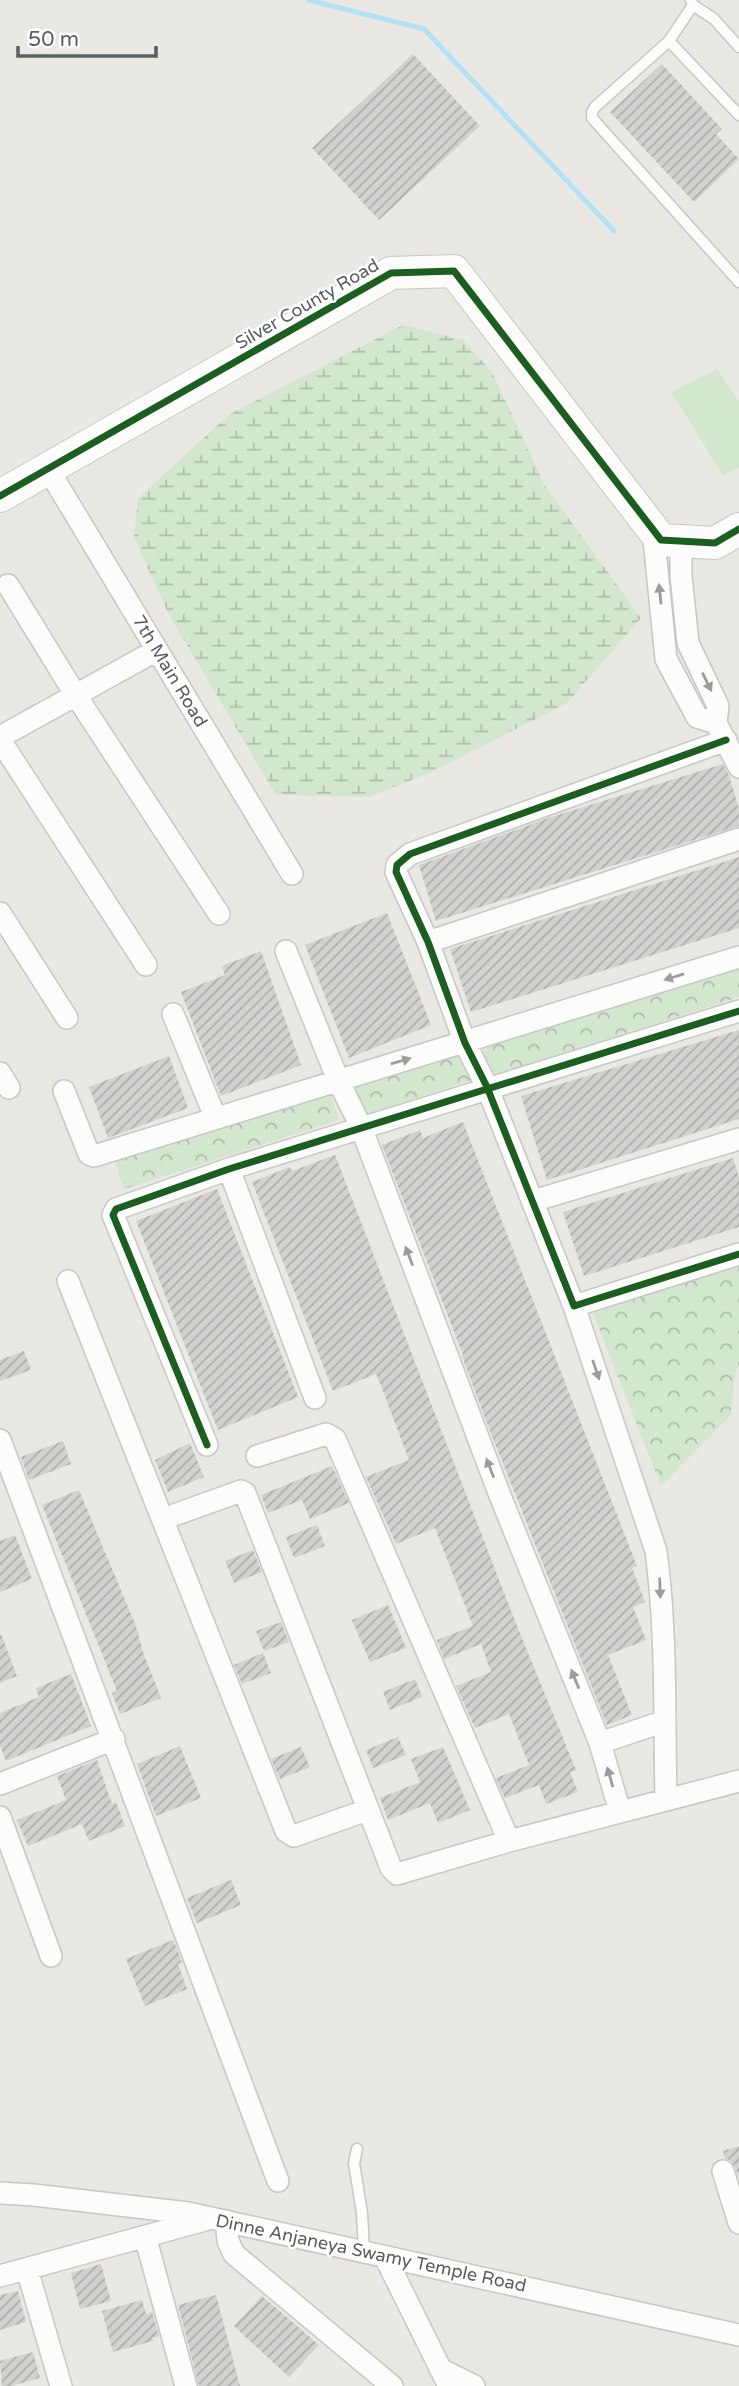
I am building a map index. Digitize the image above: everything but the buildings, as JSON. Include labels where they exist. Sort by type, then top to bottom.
[{"type":"street","name":"Silver County Road","points":[[0,496],[391,273],[454,271],[667,536]]},
{"type":"street","name":"7th Main Road","points":[[48,469],[292,874]]},
{"type":"street","points":[[667,536],[715,543],[739,529]]},
{"type":"street","points":[[667,536],[681,576],[688,643],[718,706],[721,732],[739,767]]},
{"type":"street","points":[[667,536],[666,659],[697,716],[721,732]]},
{"type":"street","points":[[8,585],[75,694],[219,914]]},
{"type":"street","points":[[146,965],[0,738],[157,650]]},
{"type":"street","points":[[666,1800],[665,1721],[656,1551],[574,1306],[487,1087],[465,1042],[428,942],[396,872],[402,859],[721,732]]},
{"type":"street","points":[[428,942],[739,839]]},
{"type":"street","points":[[0,913],[68,1018]]},
{"type":"street","points":[[286,951],[338,1080],[361,1127],[499,1493],[600,1743],[620,1812]]},
{"type":"street","points":[[64,1091],[92,1156],[739,957]]},
{"type":"street","points":[[207,1445],[113,1211],[229,1168],[739,1011]]},
{"type":"street","points":[[173,1014],[215,1117]]},
{"type":"street","points":[[533,1201],[739,1139]]},
{"type":"street","points":[[229,1168],[315,1398]]},
{"type":"street","points":[[574,1306],[739,1254]]},
{"type":"street","points":[[68,1281],[286,1831],[295,1836],[366,1810]]},
{"type":"street","points":[[257,1457],[326,1434],[335,1439],[509,1841]]},
{"type":"street","points":[[0,1440],[278,2181]]},
{"type":"street","points":[[163,1519],[241,1491],[245,1493],[366,1810],[391,1868],[397,1874],[509,1841],[739,1781]]},
{"type":"street","points":[[600,1743],[665,1721]]},
{"type":"street","points":[[0,1784],[114,1739]]},
{"type":"street","points":[[0,1817],[51,1956]]},
{"type":"street","points":[[723,2171],[739,2223]]},
{"type":"street","name":"Dinne Anjaneya Swamy Temple Road","points":[[0,2193],[188,2213],[739,2335]]},
{"type":"street","points":[[0,2276],[145,2236],[219,2220],[234,2254],[392,2386]]},
{"type":"street","points":[[145,2236],[186,2386]]},
{"type":"street","points":[[386,2256],[445,2377],[474,2386]]},
{"type":"street","points":[[27,2269],[61,2386]]},
{"type":"lane","points":[[739,47],[714,19],[692,3],[669,41],[595,107],[592,118],[739,282]]},
{"type":"lane","points":[[669,41],[739,115]]},
{"type":"lane","points":[[357,2149],[355,2174],[362,2213],[364,2252]]},
{"type":"green space","points":[[403,325],[463,340],[492,372],[545,486],[641,618],[567,703],[427,774],[368,797],[276,795],[168,613],[134,537],[138,498],[230,414]]},
{"type":"green space","points":[[717,369],[739,401],[739,468],[723,475],[671,392]]},
{"type":"green space","points":[[739,966],[739,997],[491,1077],[482,1048]]},
{"type":"green space","points":[[463,1051],[472,1080],[361,1116],[352,1087]]},
{"type":"green space","points":[[329,1089],[339,1120],[124,1189],[114,1158]]},
{"type":"green space","points":[[739,1264],[739,1366],[730,1416],[661,1486],[593,1313]]},
{"type":"waterway","points":[[309,0],[424,29],[614,231]]},
{"type":"cycle path","points":[[0,496],[391,273],[454,271],[661,540],[715,543],[739,529]]},
{"type":"cycle path","points":[[726,740],[410,854],[397,865],[396,872],[428,942],[465,1043],[487,1087],[574,1306],[739,1254]]},
{"type":"cycle path","points":[[207,1445],[113,1215],[116,1209],[229,1169],[739,1011]]}]
